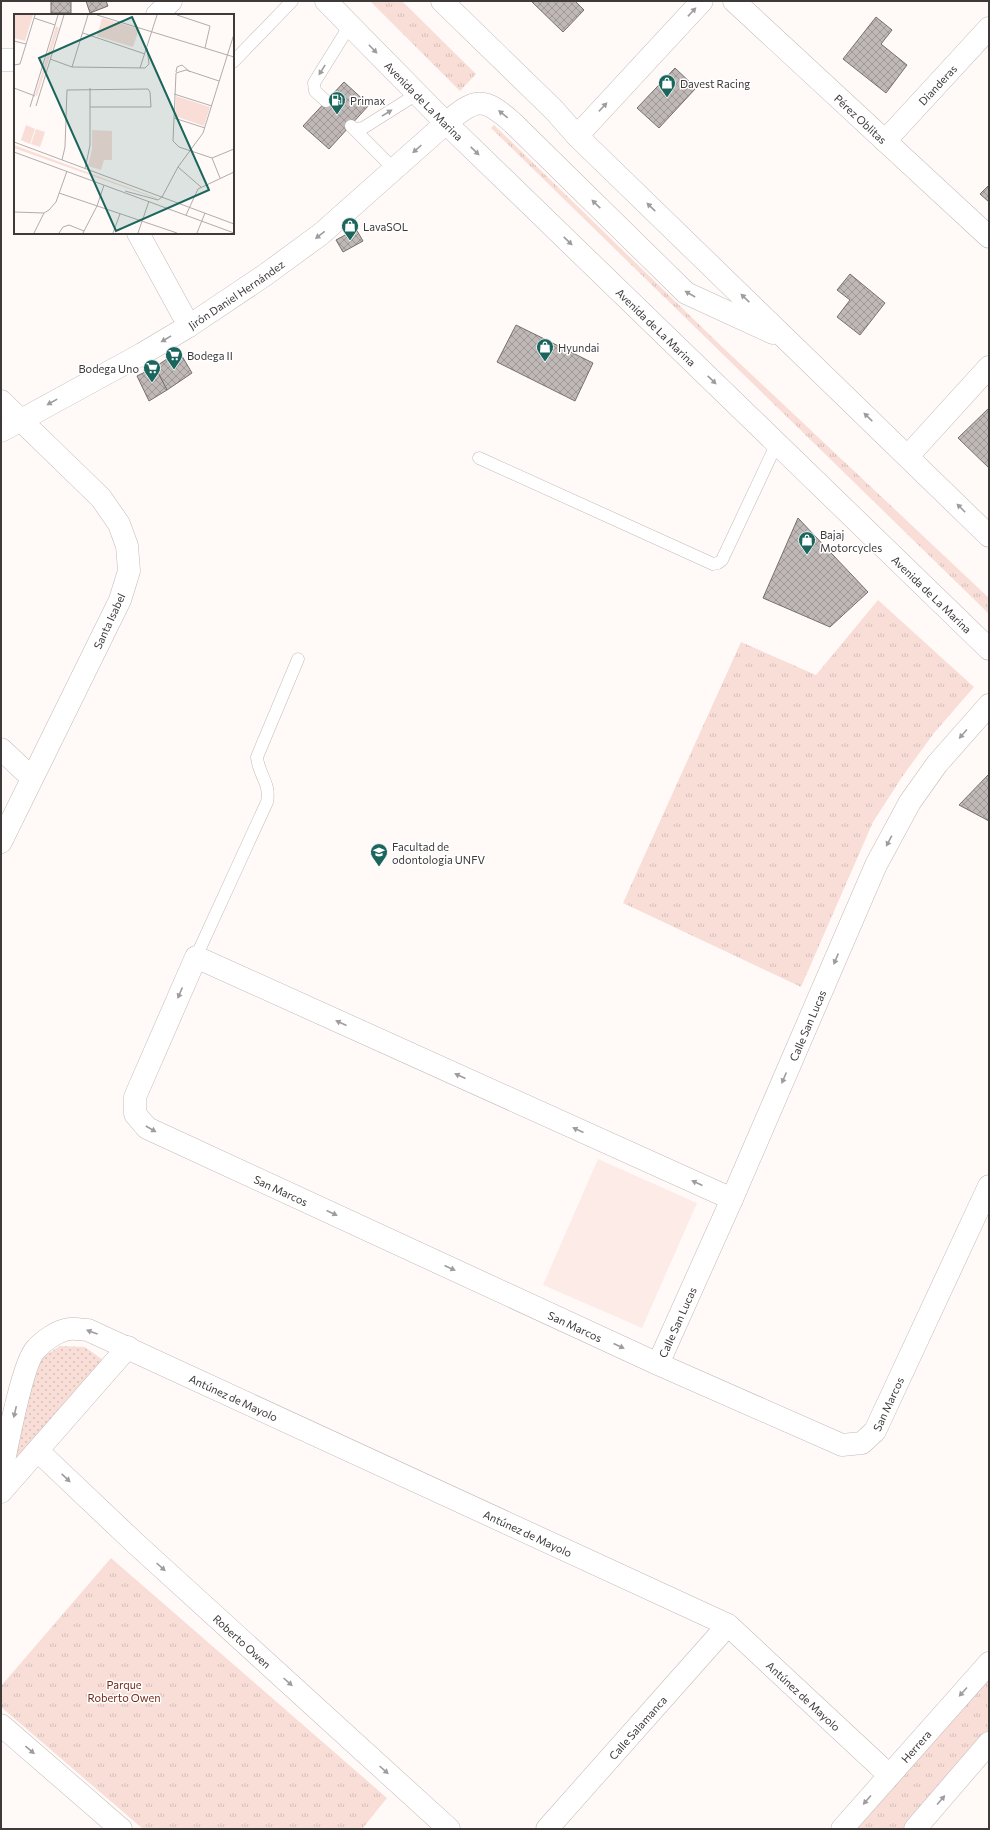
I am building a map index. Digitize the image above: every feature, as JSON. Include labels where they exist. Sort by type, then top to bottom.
[{"type":"street","points":[[158,14],[171,1]]},
{"type":"street","name":"Avenida de La Marina","points":[[326,1],[446,123],[989,650]]},
{"type":"street","points":[[442,1],[554,110],[577,136],[789,340],[989,536]]},
{"type":"street","points":[[577,136],[702,1]]},
{"type":"street","name":"Pérez Oblitas","points":[[734,1],[989,237]]},
{"type":"street","name":"Dianderas","points":[[886,141],[989,28]]},
{"type":"street","points":[[1,60],[14,60]]},
{"type":"street","name":"Jirón Daniel Hernández","points":[[1,431],[142,354],[189,326],[265,275],[321,234],[446,123],[469,105],[482,103],[497,110],[513,123],[686,293],[789,340]]},
{"type":"street","points":[[139,234],[189,326]]},
{"type":"street","points":[[908,456],[989,367]]},
{"type":"street","name":"Santa Isabel","points":[[1,402],[101,498],[119,524],[127,546],[129,571],[120,600],[1,842]]},
{"type":"street","name":"Calle San Lucas","points":[[658,1364],[732,1199],[876,865],[910,802],[938,764],[989,705]]},
{"type":"street","points":[[1,749],[32,778]]},
{"type":"street","points":[[196,957],[732,1199]]},
{"type":"street","name":"San Marcos","points":[[196,957],[135,1097],[134,1114],[147,1128],[658,1364],[842,1445],[862,1443],[876,1432],[989,1186]]},
{"type":"street","name":"Antúnez de Mayolo","points":[[1,1476],[18,1398],[26,1369],[34,1350],[50,1338],[69,1329],[88,1330],[128,1347],[728,1625],[889,1775]]},
{"type":"street","points":[[1,1492],[128,1347]]},
{"type":"street","name":"Roberto Owen","points":[[38,1451],[135,1543],[449,1829]]},
{"type":"street","name":"Calle Salamanca","points":[[546,1829],[728,1625]]},
{"type":"street","name":"Herrera","points":[[842,1829],[989,1663]]},
{"type":"street","points":[[1,1725],[121,1829]]},
{"type":"street","points":[[915,1829],[989,1743]]},
{"type":"lane","points":[[234,61],[292,1]]},
{"type":"lane","points":[[326,101],[314,91],[314,83],[350,25]]},
{"type":"lane","points":[[394,169],[353,127],[363,128],[417,94]]},
{"type":"lane","points":[[479,458],[713,564],[722,560],[777,443]]},
{"type":"lane","points":[[196,957],[267,802],[268,786],[257,762],[257,757],[298,659]]},
{"type":"shaded area","points":[[598,1159],[697,1203],[642,1328],[543,1285]]},
{"type":"green space","points":[[370,1],[402,1],[476,74],[460,91]]},
{"type":"green space","points":[[494,125],[716,341],[989,598],[989,614],[491,128]]},
{"type":"green space","points":[[878,600],[974,687],[934,733],[902,777],[873,822],[801,987],[623,903],[741,642],[816,675]]},
{"type":"green space","points":[[60,1346],[85,1347],[107,1363],[20,1460],[16,1455],[36,1367],[46,1355]]},
{"type":"green space","name":"Parque Roberto Owen","points":[[111,1558],[387,1798],[362,1829],[143,1829],[1,1707],[1,1686]]},
{"type":"green space","points":[[989,1679],[989,1735],[906,1829],[856,1829]]},
{"type":"building","points":[[51,1],[71,1],[71,13],[51,13]]},
{"type":"building","points":[[86,1],[106,1],[108,6],[90,13]]},
{"type":"building","points":[[531,1],[575,1],[584,10],[563,32]]},
{"type":"building","points":[[876,17],[892,30],[881,44],[907,65],[886,93],[843,59]]},
{"type":"building","name":"Davest Racing","points":[[675,68],[696,88],[659,128],[637,108]]},
{"type":"building","name":"Primax","points":[[344,82],[369,105],[329,149],[303,126]]},
{"type":"building","points":[[989,185],[989,202],[980,194]]},
{"type":"building","name":"LavaSOL","points":[[356,229],[363,241],[343,252],[336,240]]},
{"type":"building","points":[[850,274],[885,303],[860,335],[837,317],[850,300],[837,290]]},
{"type":"building","name":"Hyundai","points":[[516,325],[593,363],[575,401],[497,362]]},
{"type":"building","name":"Bodega II","points":[[179,351],[192,373],[167,390],[155,367]]},
{"type":"building","name":"Bodega Uno","points":[[155,367],[167,390],[149,401],[137,376]]},
{"type":"building","points":[[989,408],[989,468],[958,438]]},
{"type":"building","name":"Bajaj Motorcycles","points":[[798,518],[868,592],[830,627],[763,598]]},
{"type":"building","points":[[989,774],[989,821],[959,805]]},
{"type":"place","name":"Davest Racing","points":[[667,98]]},
{"type":"place","name":"Primax","points":[[337,115]]},
{"type":"place","name":"LavaSOL","points":[[350,241]]},
{"type":"place","name":"Hyundai","points":[[545,362]]},
{"type":"place","name":"Bodega II","points":[[174,370]]},
{"type":"place","name":"Bodega Uno","points":[[152,383]]},
{"type":"place","name":"Bajaj Motorcycles","points":[[807,555]]},
{"type":"place","name":"Facultad de odontologia UNFV","points":[[379,867]]}]
